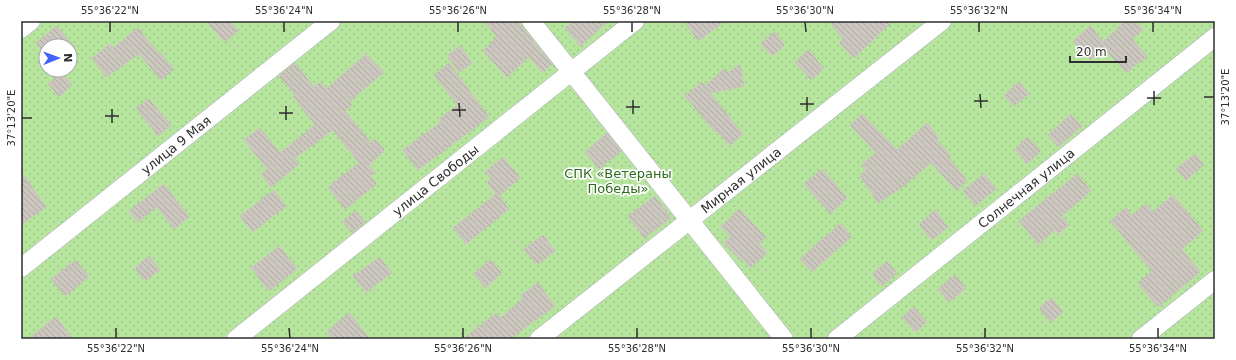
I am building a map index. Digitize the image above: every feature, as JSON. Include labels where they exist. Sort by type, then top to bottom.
[{"type":"street","points":[[21,29],[31,21]]},
{"type":"street","name":"улица 9 Мая","points":[[21,268],[331,21]]},
{"type":"street","points":[[531,21],[784,339]]},
{"type":"street","name":"улица Свободы","points":[[236,339],[635,21]]},
{"type":"street","name":"Мирная улица","points":[[539,339],[942,21]]},
{"type":"street","name":"Солнечная улица","points":[[837,339],[1215,37]]},
{"type":"street","points":[[1141,339],[1215,280]]},
{"type":"green space","name":"СПК «Ветераны Победы»","points":[[21,21],[1215,21],[1215,339],[21,339]]},
{"type":"building","points":[[207,21],[230,21],[238,31],[224,42]]},
{"type":"building","points":[[484,21],[517,21],[552,64],[543,73],[529,57],[507,77],[483,51],[497,37]]},
{"type":"building","points":[[574,21],[609,21],[580,46],[565,28]]},
{"type":"building","points":[[684,21],[725,21],[698,41]]},
{"type":"building","points":[[829,21],[893,21],[854,58],[839,43],[843,39]]},
{"type":"building","points":[[1125,21],[1135,21],[1143,29],[1132,39],[1147,56],[1126,73],[1104,48],[1090,60],[1073,41],[1090,26],[1103,42]]},
{"type":"building","points":[[56,26],[67,38],[42,38]]},
{"type":"building","points":[[138,28],[158,53],[159,52],[174,69],[161,80],[139,54],[106,77],[92,58],[110,44],[113,48]]},
{"type":"building","points":[[774,32],[785,45],[773,56],[761,44]]},
{"type":"building","points":[[460,46],[472,63],[459,72],[447,56]]},
{"type":"building","points":[[808,50],[824,68],[811,80],[795,62]]},
{"type":"building","points":[[366,54],[384,72],[349,102],[352,105],[345,111],[371,143],[374,139],[385,150],[369,165],[375,172],[370,176],[377,184],[345,209],[328,187],[359,163],[333,130],[295,158],[299,164],[271,187],[261,174],[267,169],[244,140],[260,128],[280,153],[315,125],[293,96],[295,94],[279,76],[295,63],[314,87],[320,82],[326,89]]},
{"type":"building","points":[[449,63],[489,117],[418,170],[403,150],[441,122],[439,119],[458,105],[434,75]]},
{"type":"building","points":[[740,64],[744,86],[710,93],[743,134],[730,146],[717,131],[715,132],[685,96],[702,82],[705,86],[724,69],[728,73]]},
{"type":"building","points":[[56,78],[66,78],[72,85],[59,97],[48,84]]},
{"type":"building","points":[[1019,82],[1029,94],[1014,106],[1004,95]]},
{"type":"building","points":[[149,99],[171,125],[158,136],[136,108]]},
{"type":"building","points":[[862,114],[897,150],[927,123],[939,138],[937,140],[951,156],[949,158],[967,181],[956,190],[931,163],[901,188],[878,203],[860,176],[866,170],[861,165],[876,153],[850,125]]},
{"type":"building","points":[[1071,114],[1082,126],[1058,147],[1048,135]]},
{"type":"building","points":[[607,133],[621,151],[599,169],[585,152]]},
{"type":"building","points":[[1028,137],[1041,151],[1027,164],[1015,149]]},
{"type":"building","points":[[1195,154],[1204,165],[1186,180],[1176,169]]},
{"type":"building","points":[[503,157],[520,178],[499,196],[509,209],[466,244],[453,228],[496,194],[487,183],[491,179],[485,172]]},
{"type":"building","points":[[822,169],[847,198],[831,214],[804,184]]},
{"type":"building","points":[[21,171],[46,207],[21,225]]},
{"type":"building","points":[[984,174],[996,189],[975,206],[963,190]]},
{"type":"building","points":[[1077,174],[1091,191],[1062,216],[1069,225],[1058,234],[1055,230],[1038,244],[1019,221]]},
{"type":"building","points":[[164,184],[189,217],[174,229],[157,207],[138,222],[129,211]]},
{"type":"building","points":[[274,190],[286,206],[253,232],[240,216]]},
{"type":"building","points":[[1173,195],[1203,231],[1182,249],[1200,272],[1158,307],[1138,283],[1152,271],[1110,221],[1126,208],[1132,215],[1146,204],[1153,212]]},
{"type":"building","points":[[655,196],[671,218],[644,238],[628,216]]},
{"type":"building","points":[[739,209],[766,237],[759,243],[767,253],[750,268],[743,259],[741,261],[724,243],[731,237],[721,227]]},
{"type":"building","points":[[935,210],[948,227],[932,240],[919,224]]},
{"type":"building","points":[[356,211],[365,222],[352,233],[343,221]]},
{"type":"building","points":[[841,223],[851,237],[812,272],[800,259]]},
{"type":"building","points":[[543,235],[555,251],[537,265],[524,249]]},
{"type":"building","points":[[279,246],[297,269],[269,291],[251,268]]},
{"type":"building","points":[[149,256],[160,270],[145,281],[135,268]]},
{"type":"building","points":[[380,257],[392,273],[366,292],[353,276]]},
{"type":"building","points":[[76,260],[89,277],[65,296],[51,279]]},
{"type":"building","points":[[490,260],[502,273],[485,288],[474,274]]},
{"type":"building","points":[[887,261],[897,273],[882,286],[872,274]]},
{"type":"building","points":[[955,275],[966,288],[949,302],[938,289]]},
{"type":"building","points":[[538,283],[555,306],[510,339],[463,339],[496,313],[500,318],[523,299],[521,295]]},
{"type":"building","points":[[1052,298],[1063,312],[1051,322],[1039,308]]},
{"type":"building","points":[[914,307],[927,322],[915,332],[902,317]]},
{"type":"building","points":[[349,313],[370,339],[333,339],[327,331]]},
{"type":"building","points":[[56,317],[73,339],[28,339]]}]
